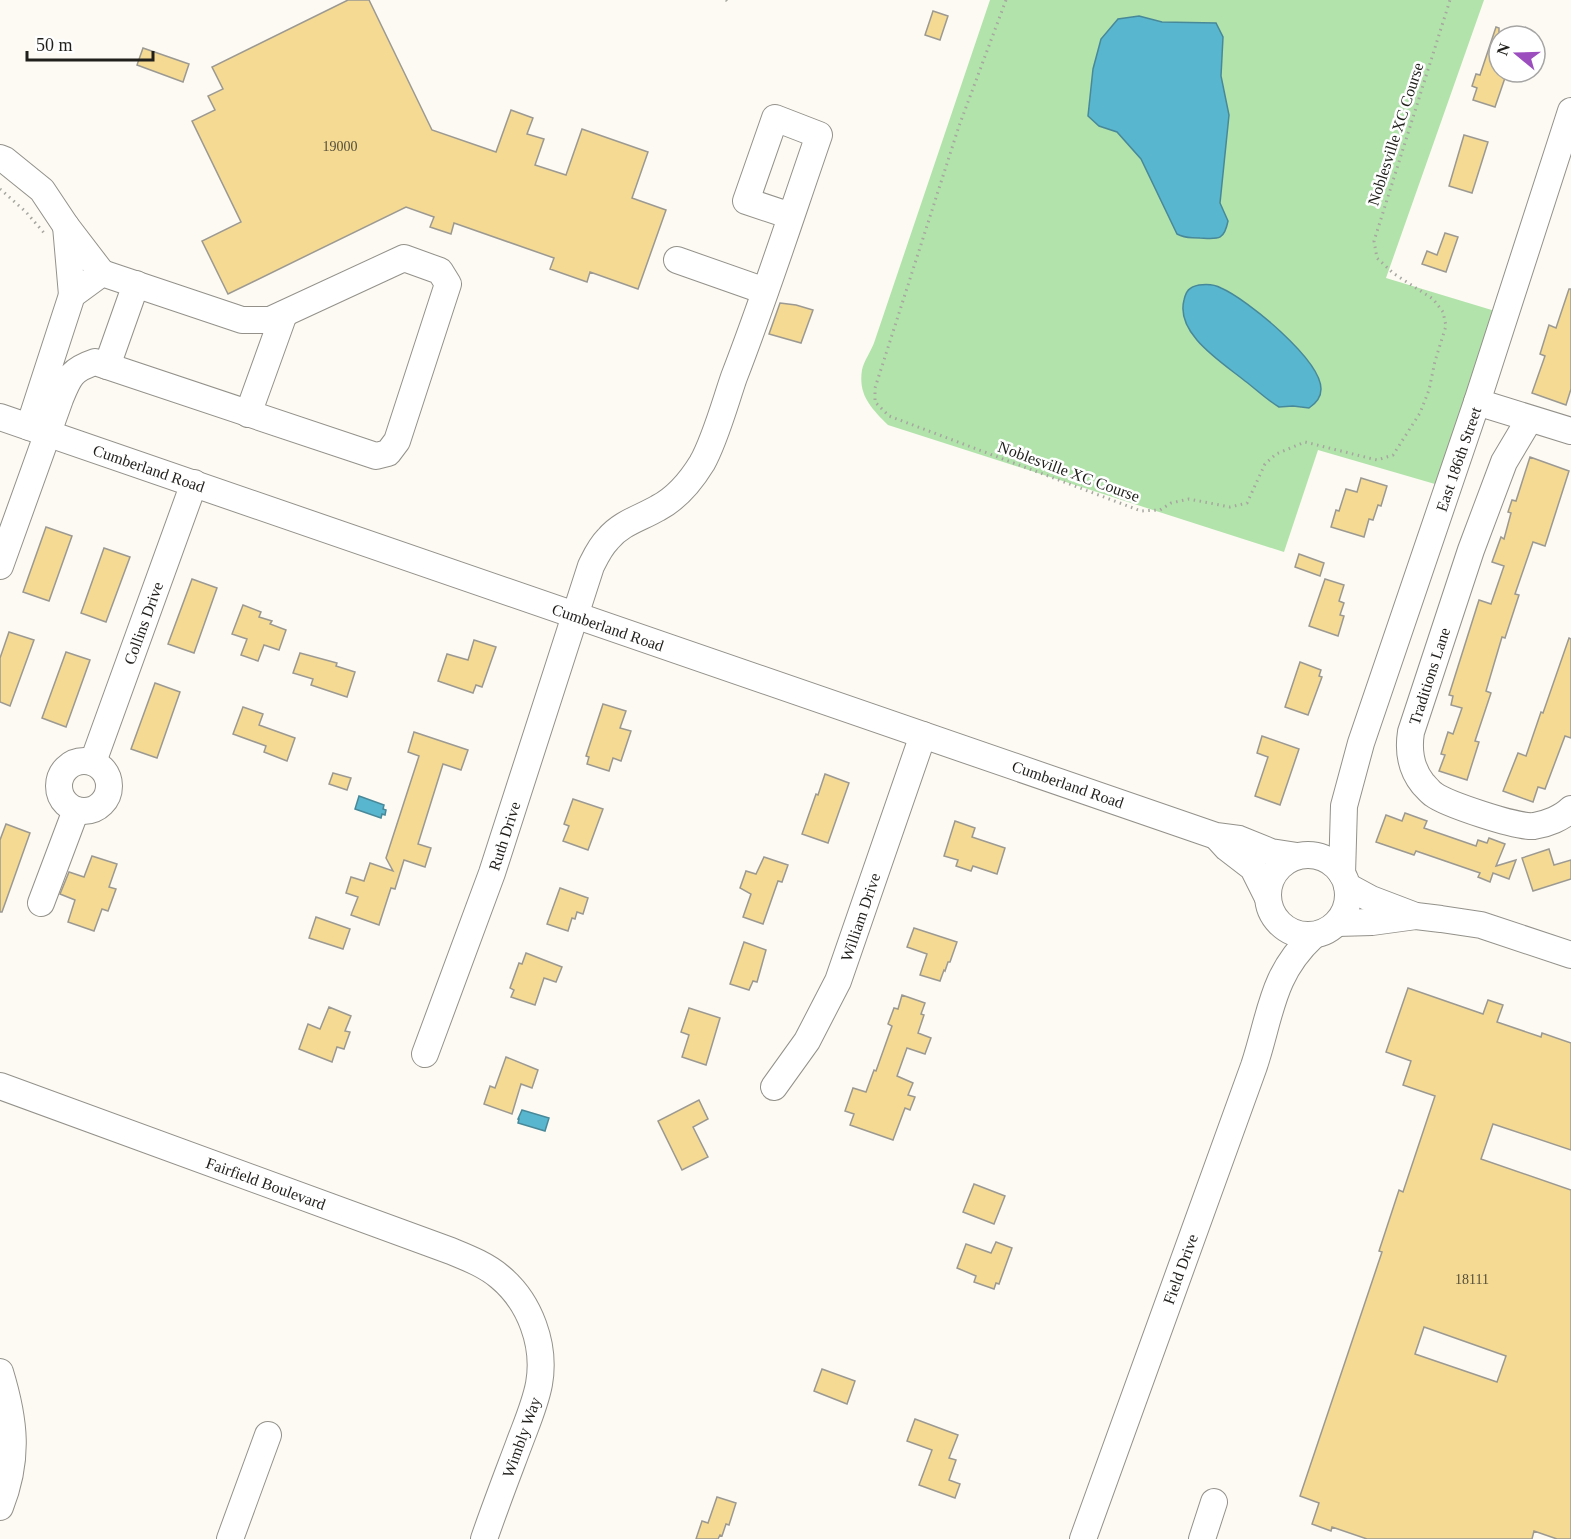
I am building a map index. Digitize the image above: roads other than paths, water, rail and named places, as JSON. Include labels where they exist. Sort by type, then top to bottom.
[{"type":"street","name":"East 186th Street","points":[[1345,880],[1344,806],[1361,743],[1477,402],[1571,111]]},
{"type":"street","points":[[0,158],[42,190],[102,273],[242,320],[270,320],[404,258],[440,271],[448,284],[397,441],[388,453],[376,456],[101,364],[56,343]]},
{"type":"street","name":"Ruth Drive","points":[[424,1054],[492,873],[591,566],[608,537],[622,526],[660,508],[678,495],[703,461],[791,216]]},
{"type":"street","points":[[0,566],[38,430],[56,343],[72,295],[66,226]]},
{"type":"street","points":[[677,260],[765,291]]},
{"type":"street","points":[[72,295],[102,273]]},
{"type":"street","points":[[101,364],[136,284]]},
{"type":"street","points":[[249,414],[284,314]]},
{"type":"street","points":[[38,430],[71,374],[82,366],[101,364]]},
{"type":"street","points":[[1477,402],[1529,420],[1571,431]]},
{"type":"street","name":"Cumberland Road","points":[[0,417],[1216,836],[1239,838],[1271,852],[1303,855]]},
{"type":"street","name":"Traditions Lane","points":[[1529,420],[1504,462],[1470,550],[1411,732],[1410,758],[1423,784],[1434,795],[1504,820],[1532,826],[1545,824],[1565,815],[1571,809]]},
{"type":"street","name":"Collins Drive","points":[[93,762],[194,483]]},
{"type":"street","name":"William Drive","points":[[774,1087],[807,1041],[838,981],[923,735]]},
{"type":"street","points":[[77,761],[93,762],[105,772],[110,787],[108,795],[104,802],[91,811],[76,810],[63,801],[58,785],[60,777],[64,770],[77,761]]},
{"type":"street","name":"East 186th Street","points":[[1303,855],[1327,834],[1344,806]]},
{"type":"street","points":[[41,903],[76,810]]},
{"type":"street","name":"Cumberland Road","points":[[1216,836],[1227,848],[1253,868],[1267,896]]},
{"type":"street","points":[[1313,936],[1293,933],[1276,921],[1269,910],[1267,896],[1269,883],[1275,870],[1285,862],[1303,855],[1322,858],[1334,864],[1345,880],[1371,899],[1416,916],[1481,925],[1571,955]]},
{"type":"street","points":[[1273,997],[1285,969],[1298,950],[1313,936],[1337,923],[1345,912],[1348,899],[1345,880]]},
{"type":"street","points":[[1337,923],[1372,922],[1416,916]]},
{"type":"street","points":[[1273,997],[1269,978],[1277,939],[1276,921]]},
{"type":"street","name":"Field Drive","points":[[1083,1539],[1254,1066],[1273,997]]},
{"type":"street","name":"Fairfield Boulevard","points":[[0,1086],[452,1251],[500,1277],[520,1299]]},
{"type":"street","name":"Wimbly Way","points":[[484,1539],[536,1397],[539,1381],[541,1362],[536,1333],[520,1299]]},
{"type":"street","points":[[0,1372],[9,1401],[13,1465],[0,1507]]},
{"type":"street","points":[[230,1539],[268,1435]]},
{"type":"street","points":[[1202,1539],[1214,1502]]},
{"type":"water","points":[[1139,16],[1162,22],[1216,23],[1223,37],[1221,76],[1229,115],[1220,203],[1228,221],[1224,232],[1219,237],[1211,239],[1183,237],[1177,234],[1141,159],[1117,132],[1099,126],[1088,116],[1093,69],[1101,39],[1118,19]]},
{"type":"water","points":[[1199,285],[1216,286],[1233,294],[1264,317],[1296,347],[1318,377],[1321,392],[1313,405],[1309,408],[1279,407],[1225,366],[1203,346],[1194,336],[1183,313],[1187,292],[1190,288]]},
{"type":"water","points":[[359,796],[384,805],[385,815],[382,814],[381,818],[355,809]]},
{"type":"water","points":[[522,1110],[549,1118],[545,1131],[518,1123]]}]
